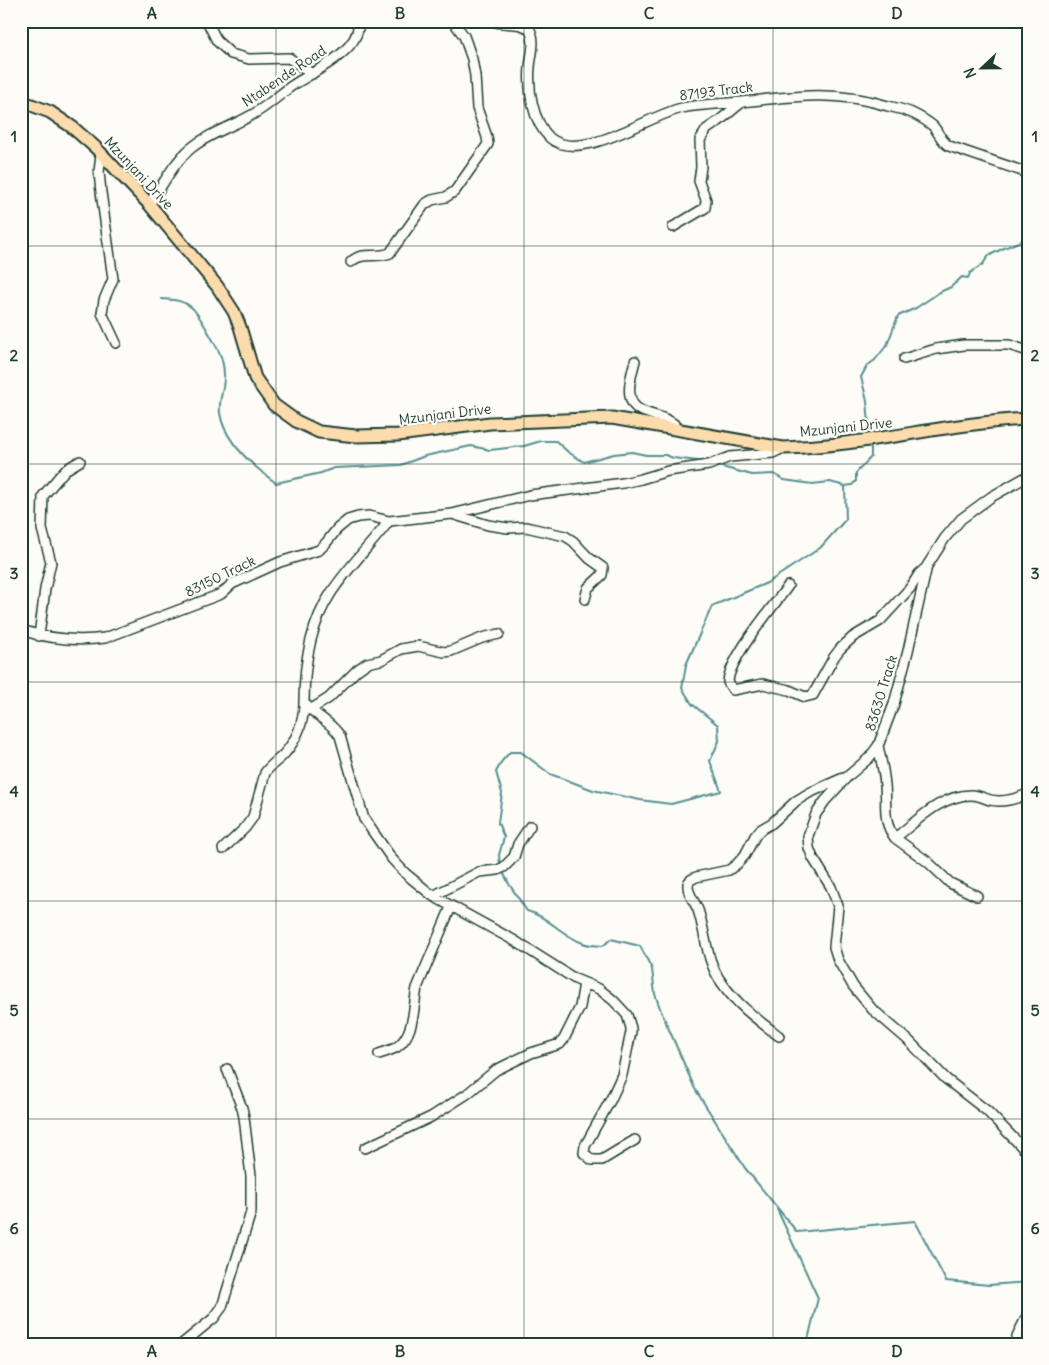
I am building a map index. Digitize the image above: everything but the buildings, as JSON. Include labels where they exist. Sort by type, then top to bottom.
[{"type":"main road","name":"Mzunjani Drive","points":[[21,101],[50,112],[72,127],[149,204],[218,286],[240,328],[255,378],[265,394],[274,405],[296,421],[319,432],[356,436],[398,435],[490,423],[570,418],[612,418],[783,448],[811,448],[860,440],[879,439],[966,424],[1028,419]]},
{"type":"street","points":[[207,21],[217,41],[230,54],[249,60],[289,58],[312,74]]},
{"type":"street","name":"Ntabende Road","points":[[149,204],[160,190],[175,164],[189,150],[222,128],[248,117],[263,108],[292,86],[333,60],[346,49],[357,32],[358,21]]},
{"type":"street","points":[[351,262],[362,256],[380,256],[390,253],[408,230],[423,206],[432,200],[453,193],[487,147],[487,137],[477,108],[472,59],[464,36],[454,21]]},
{"type":"street","name":"87193 Track","points":[[492,21],[499,24],[522,24],[530,30],[533,37],[530,70],[531,100],[543,129],[550,137],[562,144],[580,145],[597,142],[682,108],[803,95],[856,98],[911,113],[933,126],[946,144],[957,150],[1028,173]]},
{"type":"street","points":[[673,227],[701,212],[706,206],[699,181],[701,167],[700,140],[707,129],[719,122],[742,102]]},
{"type":"street","points":[[101,154],[99,172],[102,206],[113,279],[104,300],[102,313],[116,344]]},
{"type":"street","points":[[904,359],[936,349],[964,346],[1009,345],[1028,351]]},
{"type":"street","points":[[634,361],[629,388],[634,405],[642,411],[668,418],[674,424],[675,429]]},
{"type":"street","name":"83150 Track","points":[[21,630],[51,638],[89,640],[104,638],[213,598],[232,584],[280,562],[312,554],[323,547],[337,529],[348,520],[358,517],[368,516],[389,521],[452,514],[530,494],[622,484],[668,471],[713,464],[730,457],[773,454],[783,448]]},
{"type":"street","points":[[39,636],[51,562],[42,529],[43,496],[65,470],[80,461]]},
{"type":"street","name":"83630 Track","points":[[1028,476],[991,497],[961,519],[945,538],[927,566],[894,704],[878,746],[825,800],[816,814],[808,836],[809,848],[813,858],[831,888],[838,906],[834,947],[838,960],[852,986],[861,998],[908,1040],[946,1079],[988,1111],[1028,1153]]},
{"type":"street","points":[[452,514],[488,525],[508,528],[526,526],[573,540],[589,558],[603,568],[602,575],[588,588],[585,599]]},
{"type":"street","points":[[223,849],[245,828],[253,817],[267,769],[285,754],[301,728],[307,706],[304,671],[308,649],[321,611],[340,582],[389,521]]},
{"type":"street","points":[[788,586],[750,638],[734,665],[728,682],[733,690],[763,684],[805,696],[813,695],[840,649],[853,637],[880,621],[927,566]]},
{"type":"street","points":[[307,706],[330,698],[367,663],[381,660],[401,649],[418,646],[444,652],[451,651],[482,638],[499,634]]},
{"type":"street","points":[[307,706],[332,726],[340,736],[360,808],[370,828],[399,866],[422,889],[451,907],[502,933],[584,984],[599,990],[613,1000],[627,1016],[631,1028],[630,1045],[622,1075],[585,1146],[584,1153],[592,1160],[602,1160],[635,1140]]},
{"type":"street","points":[[878,746],[885,779],[885,816],[890,832],[902,845],[928,862],[950,882],[977,896]]},
{"type":"street","points":[[779,1036],[744,1008],[721,983],[711,960],[698,909],[688,883],[696,877],[729,870],[745,856],[760,830],[772,823],[796,801],[809,792],[848,776]]},
{"type":"street","points":[[894,838],[930,810],[951,798],[974,794],[992,800],[1004,800],[1028,794]]},
{"type":"street","points":[[433,896],[479,872],[501,869],[514,857],[518,844],[530,826]]},
{"type":"street","points":[[379,1054],[398,1046],[408,1032],[414,1016],[414,1001],[417,988],[451,907]]},
{"type":"street","points":[[365,1148],[431,1117],[466,1094],[496,1070],[531,1053],[560,1044],[580,1007],[584,984]]},
{"type":"street","points":[[182,1344],[214,1318],[222,1307],[251,1212],[251,1176],[244,1117],[227,1069]]},
{"type":"street","points":[[1017,1344],[1017,1336],[1028,1314]]},
{"type":"waterway","points":[[870,436],[867,401],[861,377],[867,366],[875,360],[887,345],[898,316],[916,308],[951,287],[962,277],[968,278],[970,273],[983,264],[988,256],[1028,238]]},
{"type":"waterway","points":[[162,299],[185,303],[194,310],[203,324],[223,363],[224,380],[220,413],[227,434],[241,453],[276,483],[321,473],[334,468],[401,465],[425,456],[471,446],[490,450],[524,446],[541,441],[556,441],[568,452],[584,462],[614,454],[632,452],[646,455],[666,455],[673,458],[706,462]]},
{"type":"waterway","points":[[718,466],[752,475],[774,474],[784,480],[812,484],[830,482],[845,486],[852,485],[856,481],[856,473],[871,457],[871,443]]},
{"type":"waterway","points":[[500,865],[499,855],[504,837],[498,823],[502,793],[496,772],[510,752],[521,752],[550,774],[593,790],[640,800],[671,804],[721,791],[710,761],[719,741],[718,725],[692,704],[682,688],[686,665],[712,606],[767,583],[820,548],[846,519],[845,486]]},
{"type":"waterway","points":[[503,872],[527,911],[542,917],[575,940],[588,945],[603,946],[611,939],[640,946],[652,969],[655,994],[661,1011],[695,1089],[745,1168],[797,1232],[915,1221],[946,1281],[989,1285],[1028,1282]]},
{"type":"waterway","points":[[777,1209],[818,1298],[807,1344]]}]
